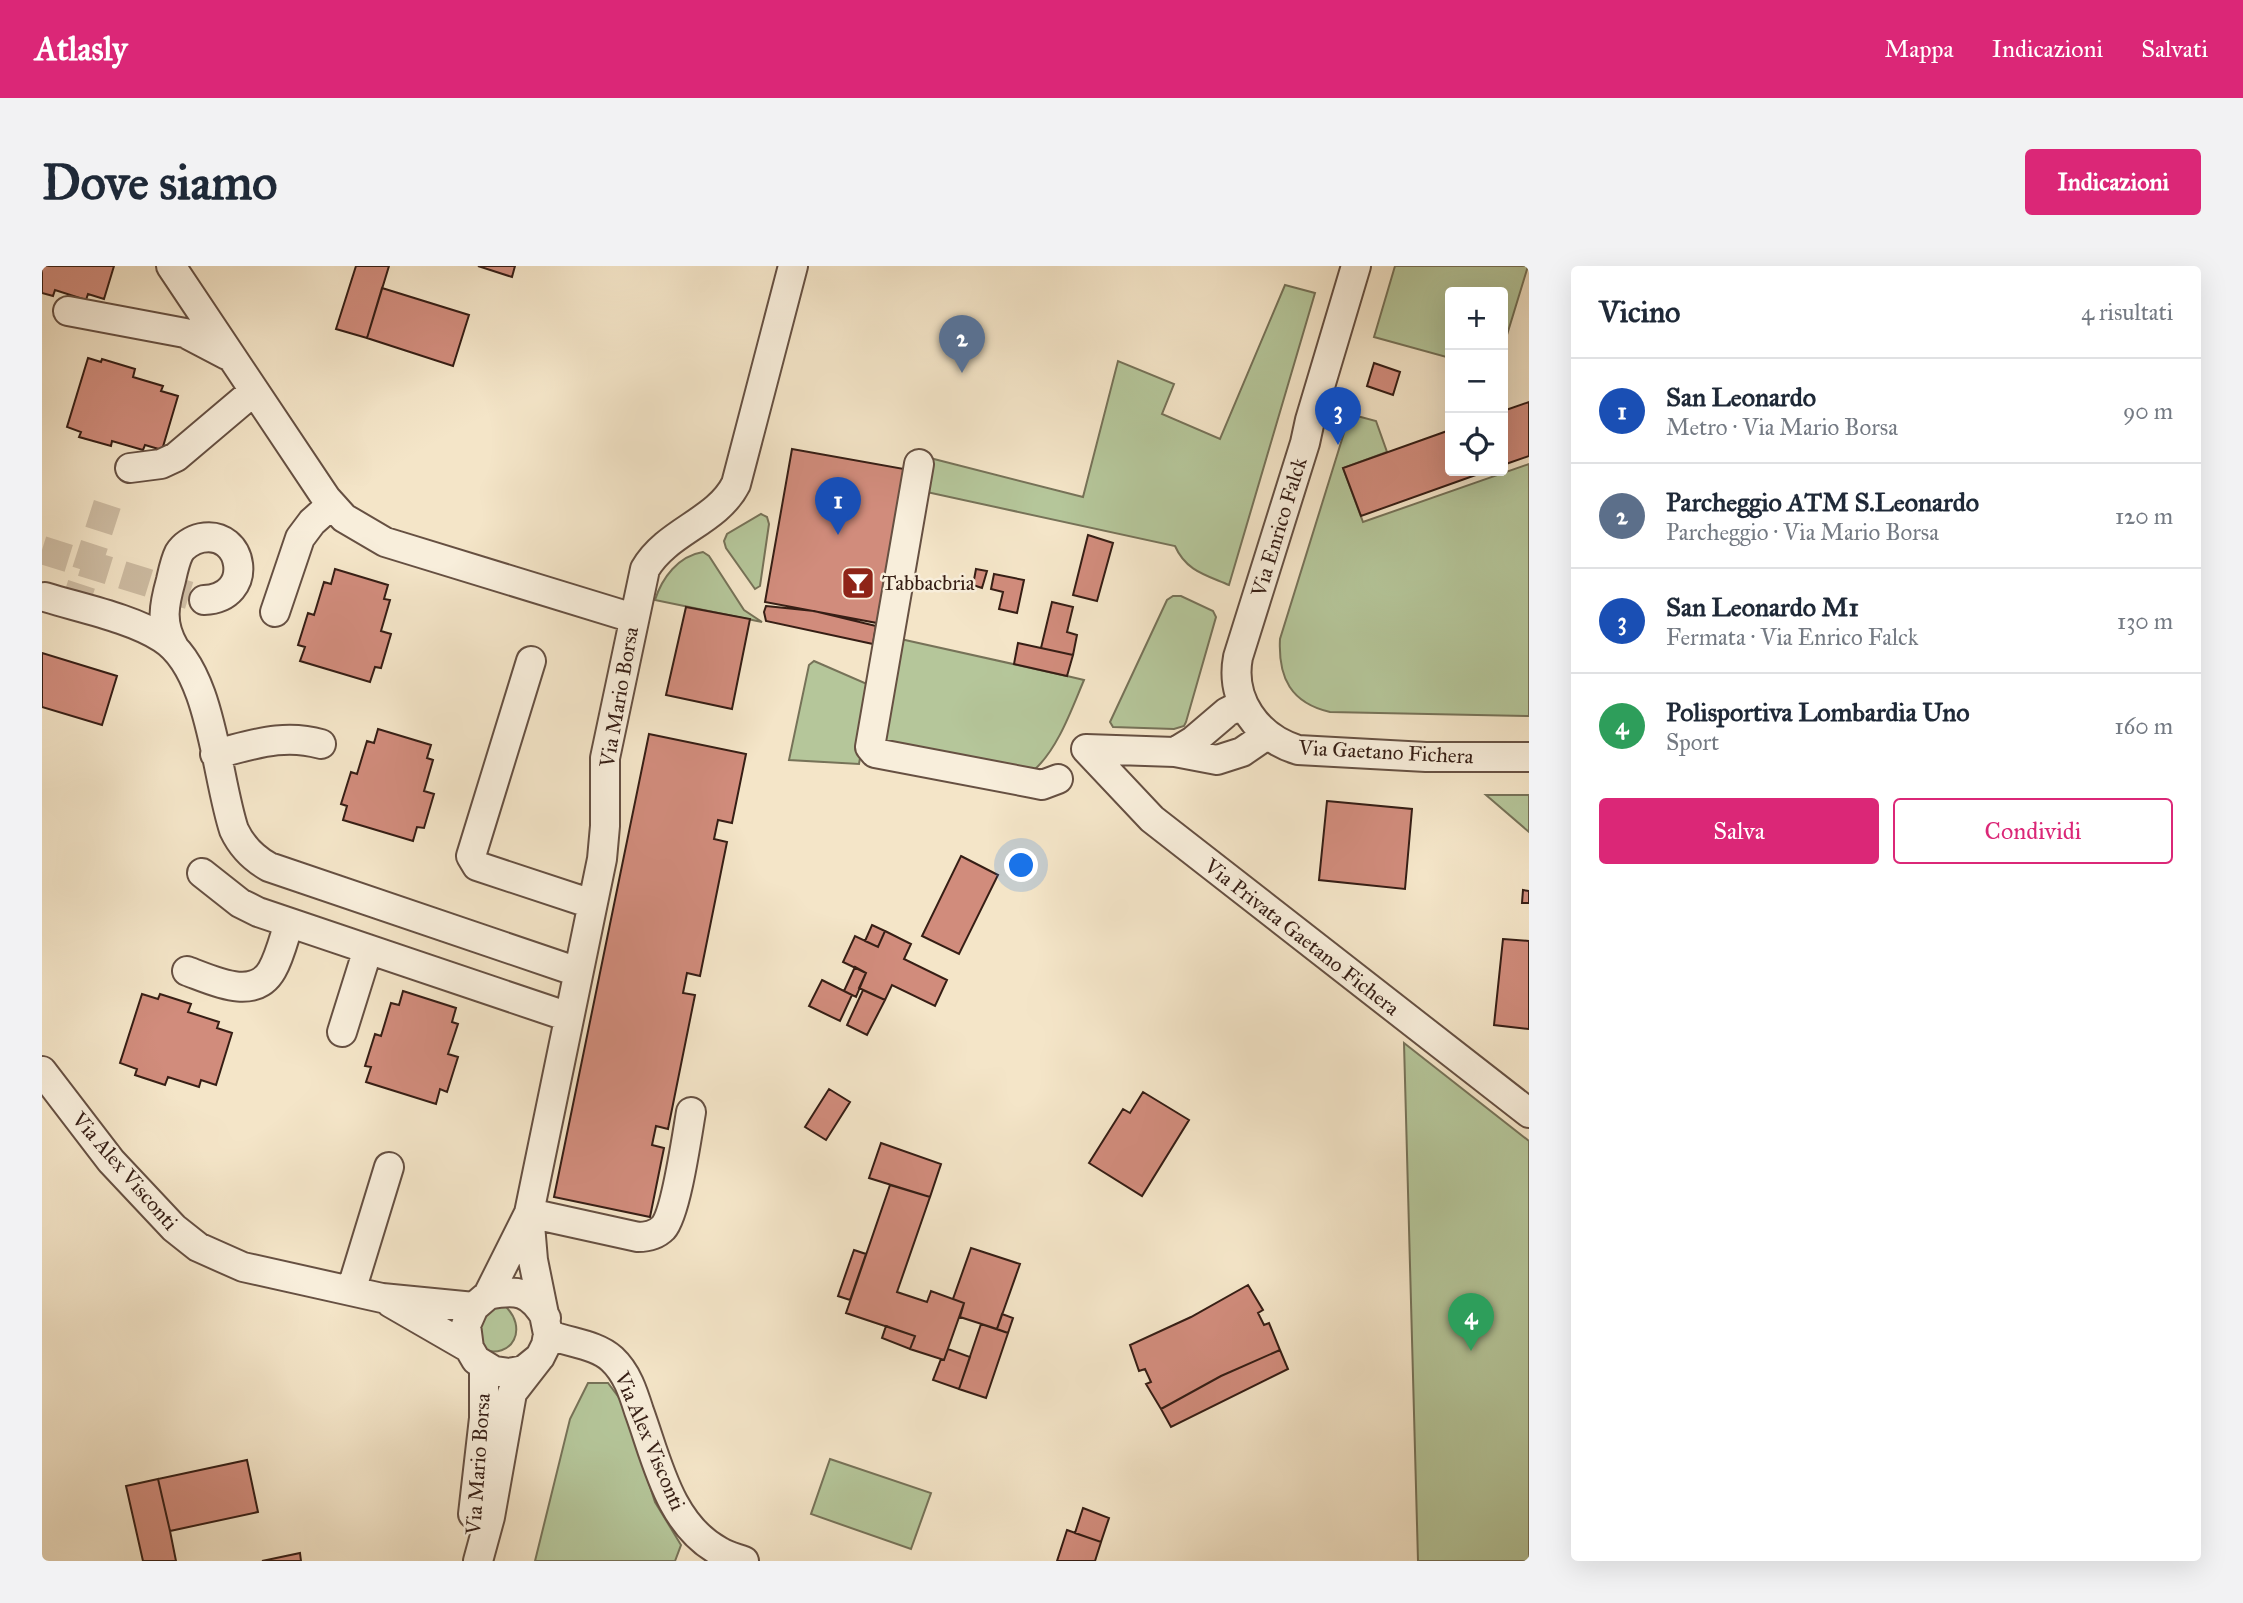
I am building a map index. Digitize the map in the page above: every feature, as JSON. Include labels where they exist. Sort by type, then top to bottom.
[{"type":"street","points":[[171,266],[331,505],[353,525],[385,542],[633,618]]},
{"type":"street","name":"Via Mario Borsa","points":[[478,1561],[490,1517],[512,1393],[544,1336],[529,1213],[604,841],[605,758],[633,618],[645,569],[656,552],[718,507],[736,484],[793,266]]},
{"type":"street","name":"Via Enrico Falck","points":[[1254,719],[1236,678],[1238,657],[1305,443],[1352,275]]},
{"type":"street","points":[[68,311],[185,333],[232,359]]},
{"type":"street","points":[[130,467],[161,464],[176,457],[254,391]]},
{"type":"street","points":[[919,464],[870,747],[875,753],[1042,785],[1058,779]]},
{"type":"street","points":[[275,612],[300,538],[312,522],[331,505]]},
{"type":"street","points":[[204,600],[224,596],[232,588],[239,568],[232,548],[223,541],[203,537],[193,540],[179,554],[164,602],[163,614],[167,636],[193,671],[199,685],[234,830],[240,842],[258,862],[578,972]]},
{"type":"street","points":[[45,597],[135,625],[174,647]]},
{"type":"street","points":[[531,661],[471,856],[477,866],[592,904]]},
{"type":"street","points":[[1227,712],[1254,719],[1258,741],[1242,752],[1217,760],[1205,760],[1175,752],[1193,741],[1227,712]]},
{"type":"street","name":"Via Gaetano Fichera","points":[[1254,719],[1285,746],[1315,752],[1426,757],[1529,757]]},
{"type":"street","points":[[215,754],[280,738],[321,744]]},
{"type":"street","name":"Via Privata Gaetano Fichera","points":[[1175,752],[1086,749],[1152,819],[1529,1113]]},
{"type":"street","points":[[202,873],[240,903],[289,923],[569,1017]]},
{"type":"street","points":[[187,971],[236,987],[259,984],[273,969],[289,923]]},
{"type":"street","points":[[342,1032],[368,950]]},
{"type":"street","name":"Via Alex Visconti","points":[[42,1071],[111,1161],[173,1228],[198,1247],[243,1267],[382,1298],[481,1301]]},
{"type":"street","points":[[529,1213],[638,1237],[655,1234],[663,1229],[671,1212],[691,1112]]},
{"type":"street","points":[[351,1291],[389,1167]]},
{"type":"street","name":"Via Mario Borsa","points":[[471,1561],[473,1510],[484,1418],[477,1357],[466,1325],[529,1213]]},
{"type":"street","points":[[481,1301],[508,1291],[523,1294],[539,1306],[544,1336]]},
{"type":"street","name":"Via Alex Visconti","points":[[382,1298],[477,1357]]},
{"type":"street","name":"Via Mario Borsa","points":[[477,1357],[495,1371],[510,1373],[524,1370],[544,1336]]},
{"type":"street","name":"Via Alex Visconti","points":[[544,1336],[596,1349],[610,1357],[621,1368],[631,1387],[670,1496],[680,1515],[702,1540],[720,1552],[744,1561]]},
{"type":"green space","points":[[1395,266],[1528,266],[1508,332],[1508,287],[1445,287],[1445,357],[1374,337]]},
{"type":"green space","points":[[1285,285],[1315,293],[1229,585],[1191,567],[1175,546],[922,491],[930,458],[1083,497],[1118,361],[1174,384],[1162,414],[1220,439]]},
{"type":"green space","points":[[1357,416],[1376,421],[1387,452],[1343,468],[1363,522],[1495,476],[1508,476],[1508,471],[1529,464],[1529,716],[1330,712],[1305,702],[1290,687],[1281,666],[1280,639],[1348,420]]},
{"type":"green space","points":[[761,514],[767,517],[769,524],[760,586],[755,589],[726,548],[724,541],[727,534]]},
{"type":"green space","points":[[703,552],[709,556],[744,610],[762,622],[655,600],[672,569],[686,558]]},
{"type":"green space","points":[[1173,596],[1181,596],[1213,611],[1216,617],[1186,722],[1184,726],[1174,729],[1113,727],[1110,722],[1167,600]]},
{"type":"green space","points":[[896,638],[1084,680],[1057,740],[1034,770],[885,748],[879,739]]},
{"type":"green space","points":[[814,661],[867,684],[871,693],[859,764],[789,760],[809,665]]},
{"type":"green space","points":[[1486,795],[1529,795],[1529,832]]},
{"type":"green space","points":[[1404,1043],[1529,1141],[1529,1561],[1418,1561]]},
{"type":"green space","points":[[504,1305],[512,1314],[515,1323],[514,1340],[502,1350],[481,1349],[478,1310]]},
{"type":"green space","points":[[588,1383],[608,1383],[623,1403],[655,1502],[681,1545],[675,1561],[535,1561],[570,1419]]},
{"type":"green space","points":[[830,1459],[931,1493],[911,1549],[811,1514]]},
{"type":"building","points":[[42,266],[114,266],[104,299],[88,294],[86,300],[55,290],[53,296],[42,293]]},
{"type":"building","points":[[356,266],[389,266],[367,338],[336,329]]},
{"type":"building","points":[[478,266],[515,266],[512,277]]},
{"type":"building","points":[[382,288],[469,315],[453,366],[367,338]]},
{"type":"building","points":[[88,358],[101,362],[102,359],[135,369],[133,377],[163,386],[161,391],[178,396],[162,450],[145,445],[143,450],[112,441],[111,446],[79,437],[81,432],[67,427]]},
{"type":"building","points":[[1374,363],[1400,372],[1393,395],[1367,386]]},
{"type":"building","points":[[1529,402],[1529,456],[1508,463],[1508,413],[1508,409]]},
{"type":"building","points":[[1445,432],[1445,476],[1473,476],[1361,516],[1343,468]]},
{"type":"building","points":[[792,449],[904,469],[877,623],[765,602]]},
{"type":"building","points":[[1088,535],[1113,543],[1097,601],[1073,595]]},
{"type":"building","points":[[335,569],[388,585],[384,599],[390,600],[381,631],[391,634],[381,668],[375,667],[370,682],[300,661],[305,647],[298,645],[308,613],[314,615],[324,582],[331,584]]},
{"type":"building","points":[[976,569],[987,571],[982,588],[973,585]]},
{"type":"building","points":[[994,574],[1024,580],[1017,613],[999,609],[1003,592],[991,589]]},
{"type":"building","points":[[1052,602],[1073,607],[1067,632],[1077,635],[1073,655],[1041,648]]},
{"type":"building","points":[[766,606],[814,611],[876,626],[873,644],[766,621]]},
{"type":"building","points":[[686,607],[750,619],[732,709],[666,695]]},
{"type":"building","points":[[1018,643],[1073,655],[1067,676],[1014,664]]},
{"type":"building","points":[[42,653],[117,676],[102,725],[42,707]]},
{"type":"building","points":[[378,729],[431,745],[427,758],[433,760],[424,791],[434,794],[424,828],[417,827],[413,841],[343,820],[347,806],[341,804],[351,772],[357,774],[367,741],[374,743]]},
{"type":"building","points":[[649,734],[746,754],[732,823],[718,820],[714,839],[727,842],[700,976],[687,973],[683,993],[695,995],[668,1129],[656,1126],[652,1145],[664,1148],[650,1217],[554,1197]]},
{"type":"building","points":[[1327,801],[1412,809],[1405,889],[1319,880]]},
{"type":"building","points":[[961,856],[998,875],[959,954],[922,936]]},
{"type":"building","points":[[1523,890],[1529,891],[1529,903],[1522,903]]},
{"type":"building","points":[[872,925],[885,931],[878,947],[865,941]]},
{"type":"building","points":[[885,931],[911,944],[904,959],[947,980],[935,1006],[892,985],[885,1000],[859,988],[866,973],[843,962],[855,936],[878,947]]},
{"type":"building","points":[[1503,939],[1529,941],[1529,1029],[1494,1025]]},
{"type":"building","points":[[855,967],[866,973],[856,997],[844,991]]},
{"type":"building","points":[[822,980],[852,995],[840,1021],[809,1006]]},
{"type":"building","points":[[863,990],[885,1000],[867,1035],[847,1025]]},
{"type":"building","points":[[403,991],[456,1008],[452,1022],[458,1024],[448,1054],[458,1057],[447,1092],[440,1089],[436,1104],[366,1082],[371,1067],[365,1066],[375,1034],[381,1036],[391,1003],[399,1005]]},
{"type":"building","points":[[142,994],[158,999],[160,994],[191,1004],[188,1012],[219,1022],[217,1028],[232,1033],[216,1085],[201,1080],[199,1087],[168,1077],[165,1085],[135,1075],[137,1069],[120,1063]]},
{"type":"building","points":[[829,1089],[850,1102],[826,1140],[805,1127]]},
{"type":"building","points":[[1143,1092],[1189,1120],[1142,1196],[1089,1163],[1123,1109],[1130,1113]]},
{"type":"building","points":[[881,1143],[941,1164],[930,1197],[869,1178]]},
{"type":"building","points":[[890,1185],[930,1197],[897,1292],[927,1302],[931,1291],[964,1303],[944,1360],[910,1349],[915,1336],[846,1313]]},
{"type":"building","points":[[971,1248],[1020,1264],[997,1329],[960,1317],[964,1303],[953,1299]]},
{"type":"building","points":[[854,1250],[866,1254],[850,1300],[838,1296]]},
{"type":"building","points":[[1248,1285],[1263,1310],[1258,1313],[1264,1325],[1269,1323],[1280,1350],[1221,1376],[1161,1409],[1146,1384],[1151,1382],[1145,1369],[1139,1371],[1130,1345],[1191,1317]]},
{"type":"building","points":[[1002,1314],[1013,1318],[1008,1333],[997,1329]]},
{"type":"building","points":[[981,1324],[1008,1333],[986,1398],[959,1389]]},
{"type":"building","points":[[886,1326],[915,1336],[910,1349],[882,1338]]},
{"type":"building","points":[[948,1349],[970,1357],[959,1389],[933,1380]]},
{"type":"building","points":[[1280,1350],[1288,1369],[1171,1427],[1161,1409],[1221,1376]]},
{"type":"building","points":[[247,1460],[258,1512],[170,1531],[158,1479]]},
{"type":"building","points":[[158,1479],[176,1561],[143,1561],[126,1486]]},
{"type":"building","points":[[1083,1508],[1109,1518],[1101,1542],[1075,1533]]},
{"type":"building","points":[[1067,1530],[1101,1542],[1095,1561],[1057,1561]]},
{"type":"building","points":[[300,1553],[301,1561],[262,1561]]},
{"type":"tunnel","points":[[73,611],[109,499]]},
{"type":"tunnel","points":[[42,550],[204,600]]},
{"type":"place","name":"Parcheggio ATM S.Leonardo","points":[[962,373]]},
{"type":"place","name":"San Leonardo M1","points":[[1338,445]]},
{"type":"place","name":"San Leonardo","points":[[838,535]]},
{"type":"place","name":"Tabbacbria","points":[[858,583]]},
{"type":"place","name":"Polisportiva Lombardia Uno","points":[[1471,1351]]}]
